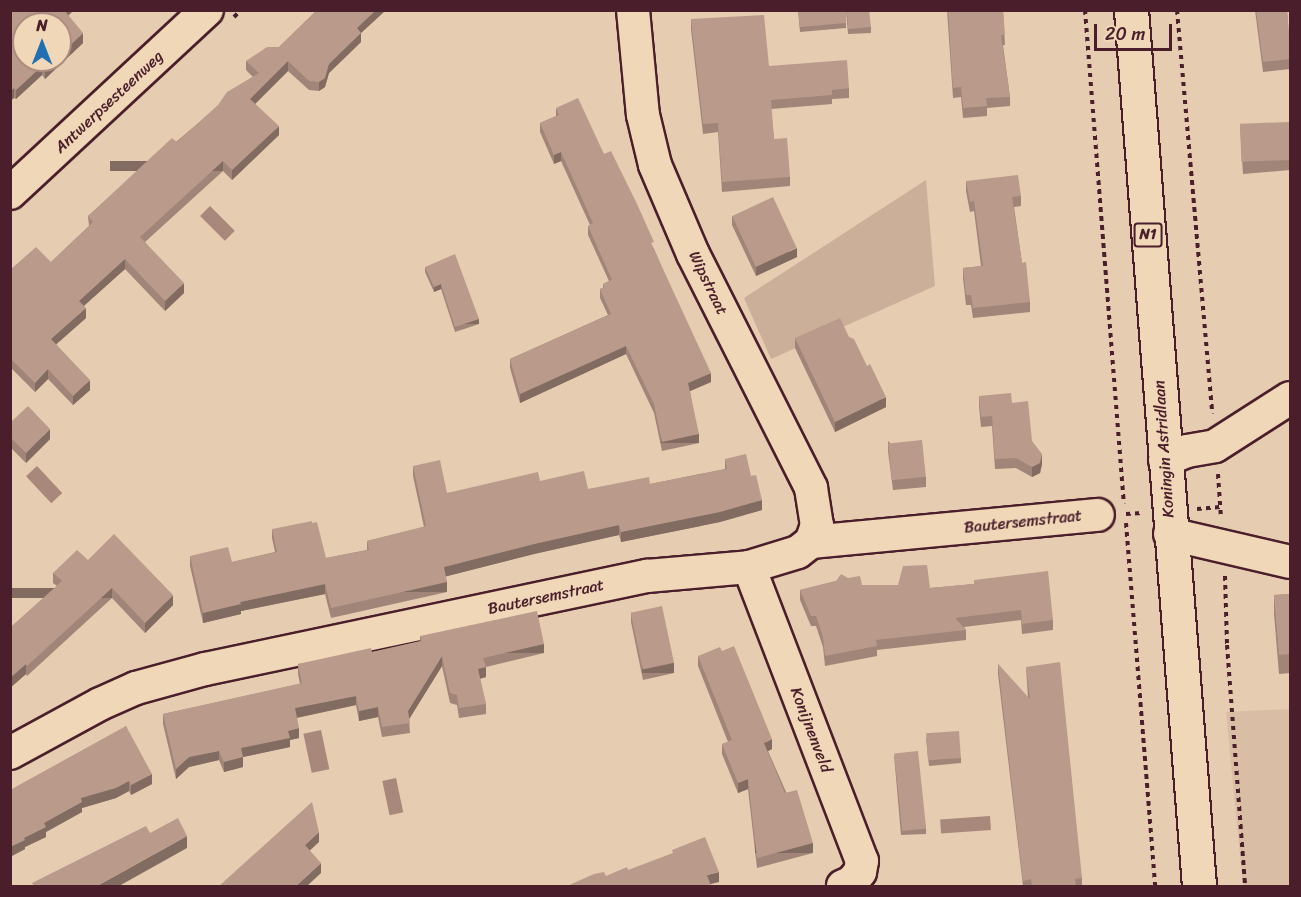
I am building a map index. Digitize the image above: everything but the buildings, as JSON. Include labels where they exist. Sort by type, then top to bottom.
[{"type":"main road","name":"Koningin Astridlaan","points":[[1131,10],[1199,886]]},
{"type":"street","name":"Antwerpsesteenweg","points":[[10,193],[207,10]]},
{"type":"street","name":"Wipstraat","points":[[633,10],[643,115],[655,165],[693,254],[811,488],[817,525],[811,542]]},
{"type":"street","points":[[1165,460],[1187,451],[1215,446],[1290,398]]},
{"type":"street","name":"Bautersemstraat","points":[[10,753],[100,704],[136,688],[177,675],[647,576],[748,567],[798,552],[811,542],[1098,514]]},
{"type":"street","points":[[1170,534],[1290,562]]},
{"type":"street","name":"Konijnenveld","points":[[748,567],[862,861],[860,872],[852,882],[843,886]]},
{"type":"path","points":[[1085,10],[1155,886]]},
{"type":"path","points":[[1177,10],[1223,545],[1227,645],[1245,886]]},
{"type":"shaded area","points":[[926,180],[935,286],[771,359],[744,298]]},
{"type":"shaded area","points":[[210,206],[235,231],[225,241],[200,216]]},
{"type":"shaded area","points":[[37,466],[62,493],[51,503],[26,476]]},
{"type":"shaded area","points":[[1290,709],[1290,886],[1243,886],[1226,712]]},
{"type":"shaded area","points":[[321,730],[329,769],[312,773],[303,734]]},
{"type":"shaded area","points":[[396,778],[403,812],[390,815],[382,781]]},
{"type":"shaded area","points":[[990,816],[991,830],[941,833],[940,819]]}]
